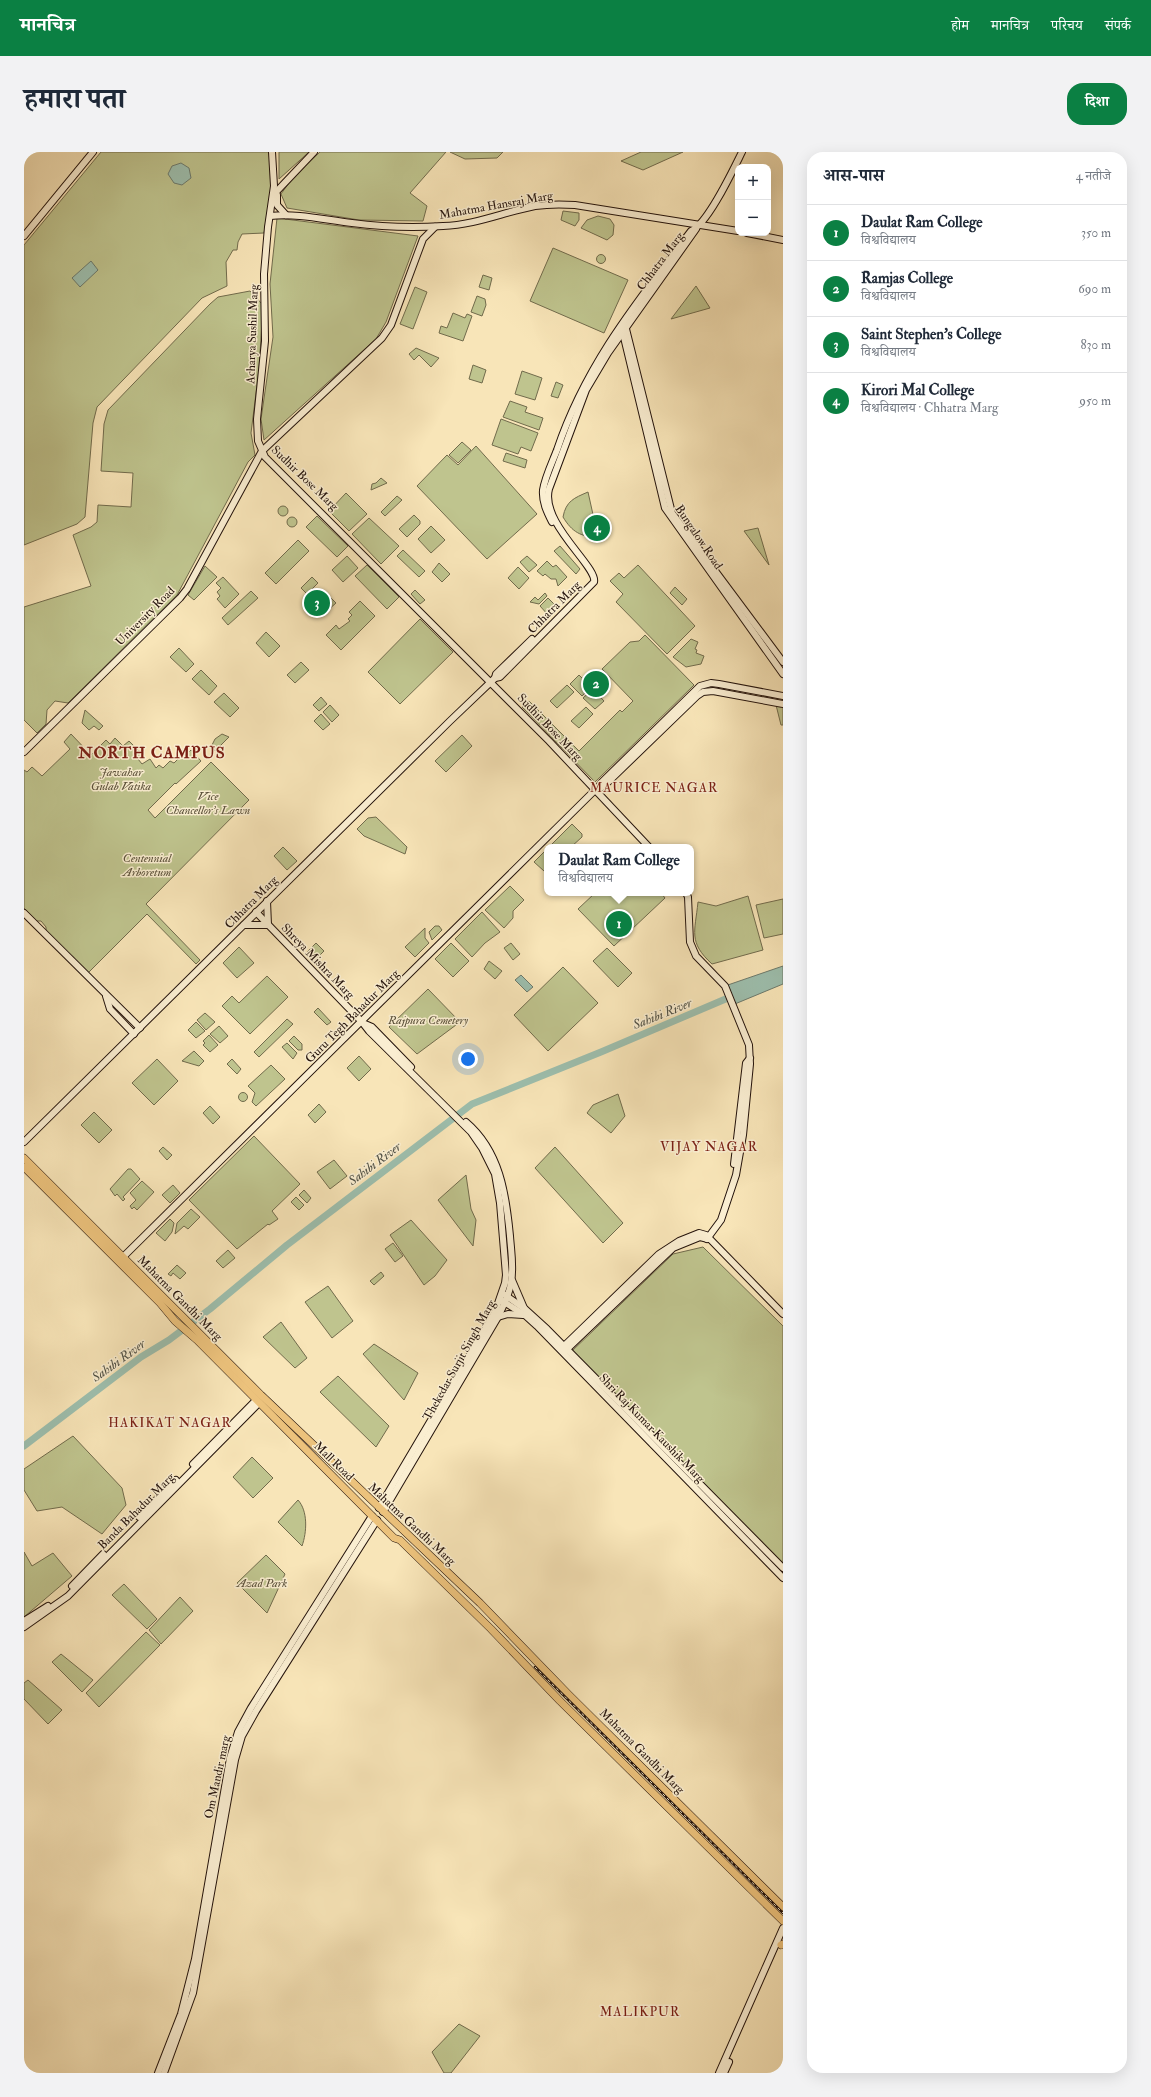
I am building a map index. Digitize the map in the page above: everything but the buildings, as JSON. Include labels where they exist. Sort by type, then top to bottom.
[{"type":"main road","name":"Mahatma Gandhi Marg","points":[[24,1158],[121,1259],[174,1319],[194,1339]]},
{"type":"main road","name":"Mahatma Gandhi Marg","points":[[24,1167],[121,1259],[180,1312],[262,1395],[508,1632],[783,1907]]},
{"type":"main road","points":[[174,1319],[180,1312]]},
{"type":"main road","name":"Mall Road","points":[[194,1339],[197,1340],[394,1538],[400,1540],[560,1701]]},
{"type":"main road","points":[[501,1640],[508,1632]]},
{"type":"main road","name":"Mahatma Gandhi Marg","points":[[560,1701],[783,1921]]},
{"type":"main road","points":[[773,1897],[783,1895]]},
{"type":"street","points":[[24,236],[92,152]]},
{"type":"street","points":[[272,152],[277,205],[286,215]]},
{"type":"street","points":[[276,188],[314,152]]},
{"type":"street","name":"Chhatra Marg","points":[[24,1142],[491,680],[501,676],[595,581],[593,572],[575,552],[554,521],[550,507],[548,492],[563,441],[586,390],[623,325],[698,228],[718,198],[742,152]]},
{"type":"street","name":"Acharya Sushil Marg","points":[[262,451],[258,441],[257,419],[264,342],[264,274],[270,216],[276,188]]},
{"type":"street","name":"Mahatma Hansraj Marg","points":[[270,216],[286,215],[313,217],[353,223],[435,226],[474,222],[552,204],[586,206],[698,228],[735,231]]},
{"type":"street","points":[[419,226],[423,239]]},
{"type":"street","points":[[423,239],[435,226]]},
{"type":"street","points":[[762,236],[783,240]]},
{"type":"street","name":"University Road","points":[[24,752],[180,598],[187,589],[262,451],[382,338],[391,324],[423,239]]},
{"type":"street","points":[[623,325],[672,513],[783,662]]},
{"type":"street","name":"Bungalow Road","points":[[623,325],[666,508],[783,674]]},
{"type":"street","name":"Sudhir Bose Marg","points":[[262,451],[269,461],[491,680],[597,790],[646,844]]},
{"type":"street","name":"Guru Tegh Bahadur Marg","points":[[121,1259],[364,1023],[597,790],[601,783],[700,686],[711,683],[783,696]]},
{"type":"street","name":"Guru Tegh Bahadur Marg","points":[[597,790],[604,786],[703,692],[730,693],[783,704]]},
{"type":"street","points":[[687,896],[690,942],[696,956],[726,986],[750,1044],[743,1135],[736,1175],[721,1220],[708,1239]]},
{"type":"street","points":[[244,924],[268,925],[267,901]]},
{"type":"street","name":"Shreya Mishra Marg","points":[[256,912],[364,1023],[372,1027],[446,1106],[465,1124]]},
{"type":"street","points":[[24,913],[140,1028]]},
{"type":"street","points":[[105,994],[110,1009],[134,1034]]},
{"type":"street","name":"Thekedar Surjit Singh Marg","points":[[381,1510],[512,1280],[507,1210],[500,1173],[482,1137],[465,1124]]},
{"type":"street","name":"Thekedar Surjit Singh Marg","points":[[381,1510],[498,1317],[503,1298],[506,1275],[497,1178],[478,1141],[465,1124]]},
{"type":"street","points":[[564,1349],[670,1245],[699,1233],[703,1233],[782,1315]]},
{"type":"street","points":[[512,1280],[525,1309]]},
{"type":"street","name":"Shri Raj Kumar Kaushik Marg","points":[[503,1298],[525,1309],[755,1544],[783,1578]]},
{"type":"street","name":"Shri Raj Kumar Kaushik Marg","points":[[503,1298],[564,1349]]},
{"type":"street","points":[[498,1317],[508,1314],[526,1316]]},
{"type":"street","name":"Banda Bahadur Marg","points":[[24,1621],[46,1608],[63,1595],[257,1401]]},
{"type":"street","name":"Banda Bahadur Marg","points":[[24,1627],[68,1596],[257,1401]]},
{"type":"street","name":"Om Mandir marg","points":[[158,2073],[179,2021],[188,1991],[235,1760],[246,1728],[374,1518]]},
{"type":"street","name":"Shri Raj Kumar Kaushik Marg","points":[[755,1544],[783,1568]]},
{"type":"street","name":"Om Mandir marg","points":[[164,2073],[193,1993],[215,1858]]},
{"type":"street","points":[[719,2073],[783,1928]]},
{"type":"street","points":[[724,2073],[782,1943]]},
{"type":"green space","points":[[101,152],[269,152],[272,186],[264,233],[242,234],[238,242],[237,250],[233,250],[226,262],[227,286],[202,298],[97,407],[93,423],[85,517],[77,524],[24,545],[24,245]]},
{"type":"green space","points":[[279,152],[309,152],[279,179]]},
{"type":"green space","points":[[320,152],[446,152],[410,193],[427,206],[423,221],[359,220],[287,208],[281,194],[294,176]]},
{"type":"green space","points":[[450,152],[503,152],[497,158],[465,159]]},
{"type":"green space","points":[[641,152],[683,152],[643,170],[621,161]]},
{"type":"green space","points":[[563,211],[579,213],[579,220],[575,226],[561,220]]},
{"type":"green space","points":[[598,216],[610,219],[614,225],[613,235],[607,240],[581,228],[587,220]]},
{"type":"green space","points":[[277,218],[418,236],[386,322],[376,339],[264,440],[261,419],[273,337],[270,284]]},
{"type":"green space","points":[[553,248],[628,280],[604,333],[530,301]]},
{"type":"green space","points":[[601,254],[606,259],[601,264],[596,259]]},
{"type":"green space","points":[[483,275],[492,278],[489,290],[479,287]]},
{"type":"green space","points":[[696,286],[710,308],[671,319]]},
{"type":"green space","points":[[415,287],[427,292],[413,329],[400,324]]},
{"type":"green space","points":[[250,291],[263,305],[259,369],[251,433],[255,455],[248,462],[177,595],[68,703],[55,701],[47,710],[46,724],[37,733],[24,720],[24,607],[91,586],[73,535],[91,527],[97,522],[98,505],[131,507],[133,473],[101,471],[104,424],[108,410],[218,297]]},
{"type":"green space","points":[[477,296],[485,299],[486,305],[482,316],[471,312]]},
{"type":"green space","points":[[453,313],[465,318],[467,314],[472,316],[463,341],[439,333],[441,326],[447,328]]},
{"type":"green space","points":[[416,348],[439,358],[431,367],[419,355],[414,360],[409,354]]},
{"type":"green space","points":[[473,365],[486,370],[482,383],[469,379]]},
{"type":"green space","points":[[522,371],[542,378],[535,400],[515,394]]},
{"type":"green space","points":[[556,382],[563,385],[558,398],[551,396]]},
{"type":"green space","points":[[510,401],[527,407],[525,412],[543,418],[539,430],[503,417]]},
{"type":"green space","points":[[501,419],[538,433],[531,451],[521,447],[518,454],[492,445]]},
{"type":"green space","points":[[462,442],[471,450],[458,463],[449,455]]},
{"type":"green space","points":[[476,446],[537,514],[487,559],[417,486],[447,455],[458,465]]},
{"type":"green space","points":[[506,453],[527,460],[525,468],[503,461]]},
{"type":"green space","points":[[381,478],[387,483],[371,490],[372,484],[376,483]]},
{"type":"green space","points":[[588,492],[598,537],[578,533],[563,517],[566,507],[571,501]]},
{"type":"green space","points":[[346,493],[367,514],[349,531],[329,511]]},
{"type":"green space","points":[[397,496],[402,500],[385,516],[381,512]]},
{"type":"green space","points":[[281,506],[285,506],[287,507],[287,515],[281,516],[278,513],[278,509]]},
{"type":"green space","points":[[414,515],[420,521],[420,524],[407,537],[399,529]]},
{"type":"green space","points":[[317,516],[348,546],[337,557],[306,527]]},
{"type":"green space","points":[[290,517],[294,517],[296,518],[296,526],[290,527],[287,524],[287,520]]},
{"type":"green space","points":[[369,518],[399,546],[381,564],[352,534]]},
{"type":"green space","points":[[431,526],[445,540],[431,553],[418,539]]},
{"type":"green space","points":[[758,528],[769,565],[744,531]]},
{"type":"green space","points":[[298,540],[309,551],[276,584],[265,573]]},
{"type":"green space","points":[[560,546],[580,569],[576,574],[554,551]]},
{"type":"green space","points":[[403,550],[425,571],[419,577],[397,556]]},
{"type":"green space","points":[[347,556],[358,568],[343,582],[332,570]]},
{"type":"green space","points":[[527,556],[537,565],[529,572],[520,562]]},
{"type":"green space","points":[[547,561],[553,567],[556,565],[567,577],[558,586],[556,579],[551,579],[545,574],[543,576],[537,571]]},
{"type":"green space","points":[[439,563],[450,574],[442,582],[432,572]]},
{"type":"green space","points":[[367,565],[399,597],[387,609],[355,576]]},
{"type":"green space","points":[[638,565],[695,626],[667,654],[616,602],[623,594],[610,581],[619,573],[624,578]]},
{"type":"green space","points":[[205,566],[217,577],[194,600],[188,595]]},
{"type":"green space","points":[[518,567],[529,578],[519,589],[508,578]]},
{"type":"green space","points":[[223,577],[239,594],[225,608],[217,599],[220,596],[217,592],[221,588],[216,583]]},
{"type":"green space","points":[[312,577],[318,583],[307,594],[301,588]]},
{"type":"green space","points":[[675,587],[687,599],[682,605],[670,593]]},
{"type":"green space","points":[[415,590],[425,600],[420,604],[411,594]]},
{"type":"green space","points":[[251,591],[258,598],[228,625],[222,618]]},
{"type":"green space","points":[[545,593],[547,596],[539,604],[530,602],[535,597],[538,600]]},
{"type":"green space","points":[[330,597],[336,603],[327,611],[321,606]]},
{"type":"green space","points":[[548,598],[558,608],[549,616],[540,606]]},
{"type":"green space","points":[[360,601],[375,616],[341,650],[326,635],[336,625],[339,629],[350,621],[348,619],[352,615],[349,612]]},
{"type":"green space","points":[[420,619],[453,652],[400,704],[368,672]]},
{"type":"green space","points":[[266,632],[280,646],[269,657],[256,643]]},
{"type":"green space","points":[[645,635],[694,685],[595,782],[522,707],[529,701],[579,751],[620,710],[622,712],[633,701],[602,669],[630,642],[639,641]]},
{"type":"green space","points":[[691,639],[698,642],[695,649],[697,650],[696,653],[704,656],[701,664],[686,667],[673,657]]},
{"type":"green space","points":[[179,648],[194,664],[186,672],[170,657]]},
{"type":"green space","points":[[301,662],[309,670],[295,683],[287,675]]},
{"type":"green space","points":[[201,670],[217,686],[209,695],[192,679]]},
{"type":"green space","points":[[579,675],[591,687],[582,696],[570,684]]},
{"type":"green space","points":[[567,685],[574,692],[557,708],[550,701]]},
{"type":"green space","points":[[593,689],[604,701],[595,709],[583,698]]},
{"type":"green space","points":[[224,693],[239,708],[230,717],[214,702]]},
{"type":"green space","points":[[321,697],[327,704],[319,711],[313,705]]},
{"type":"green space","points":[[330,705],[339,715],[332,722],[323,712]]},
{"type":"green space","points":[[776,705],[783,706],[783,725],[781,725]]},
{"type":"green space","points":[[586,707],[593,714],[579,728],[571,721]]},
{"type":"green space","points":[[85,710],[103,726],[99,730],[94,726],[89,730],[82,723]]},
{"type":"green space","points":[[321,714],[330,724],[323,730],[314,721]]},
{"type":"green space","points":[[71,734],[91,755],[106,740],[110,744],[115,738],[123,746],[129,741],[139,751],[141,749],[143,752],[138,759],[142,764],[150,759],[156,768],[159,765],[163,768],[170,761],[174,763],[179,758],[178,754],[185,748],[189,752],[191,750],[201,761],[176,784],[175,783],[148,810],[155,818],[211,762],[249,800],[146,904],[200,960],[196,964],[147,914],[88,973],[46,931],[46,927],[41,921],[37,921],[24,908],[24,770],[27,772],[32,767],[42,776],[70,749],[64,742]]},
{"type":"green space","points":[[222,734],[229,737],[215,751],[211,747],[215,739]]},
{"type":"green space","points":[[462,735],[472,746],[446,772],[435,761]]},
{"type":"green space","points":[[376,817],[407,847],[405,854],[364,836],[357,829],[368,818]]},
{"type":"green space","points":[[572,824],[582,834],[582,837],[574,844],[552,844]]},
{"type":"green space","points":[[283,847],[297,861],[287,870],[274,856]]},
{"type":"green space","points":[[544,852],[544,871],[534,862]]},
{"type":"green space","points":[[510,886],[524,900],[513,911],[513,918],[504,928],[485,910]]},
{"type":"green space","points":[[592,896],[663,896],[665,898],[614,946],[578,909]]},
{"type":"green space","points":[[748,896],[763,950],[712,964],[704,956],[696,943],[695,929],[698,902],[716,906]]},
{"type":"green space","points":[[783,899],[783,934],[764,938],[756,905]]},
{"type":"green space","points":[[482,912],[500,932],[485,943],[472,957],[455,939]]},
{"type":"green space","points":[[435,926],[439,926],[442,930],[432,940],[429,932]]},
{"type":"green space","points":[[425,928],[425,938],[429,943],[415,957],[405,947]]},
{"type":"green space","points":[[316,943],[324,951],[315,960],[307,952]]},
{"type":"green space","points":[[451,943],[469,961],[453,977],[435,959]]},
{"type":"green space","points":[[511,943],[520,954],[513,960],[504,948]]},
{"type":"green space","points":[[239,947],[254,963],[237,978],[223,963]]},
{"type":"green space","points":[[607,948],[632,973],[618,987],[593,961]]},
{"type":"green space","points":[[489,961],[502,971],[495,979],[484,969]]},
{"type":"green space","points":[[563,967],[598,1003],[548,1051],[514,1015]]},
{"type":"green space","points":[[267,976],[288,997],[250,1034],[222,1006],[232,996],[239,1003]]},
{"type":"green space","name":"Rajpura Cemetery","points":[[428,989],[460,1022],[417,1054],[389,1027]]},
{"type":"green space","points":[[318,1008],[331,1022],[327,1025],[314,1012]]},
{"type":"green space","points":[[205,1013],[215,1022],[206,1030],[197,1020]]},
{"type":"green space","points":[[287,1019],[293,1024],[259,1057],[254,1052]]},
{"type":"green space","points":[[196,1022],[205,1031],[196,1038],[188,1030]]},
{"type":"green space","points":[[219,1026],[228,1036],[220,1043],[210,1034]]},
{"type":"green space","points":[[209,1035],[218,1045],[210,1052],[203,1045],[205,1043],[203,1041]]},
{"type":"green space","points":[[294,1036],[302,1044],[302,1050],[298,1050],[289,1041]]},
{"type":"green space","points":[[287,1043],[297,1053],[293,1059],[282,1047]]},
{"type":"green space","points":[[194,1051],[204,1061],[199,1066],[182,1061]]},
{"type":"green space","points":[[359,1056],[371,1069],[359,1081],[347,1068]]},
{"type":"green space","points":[[157,1059],[178,1081],[154,1105],[132,1083]]},
{"type":"green space","points":[[232,1059],[241,1069],[237,1074],[227,1064]]},
{"type":"green space","points":[[271,1065],[285,1079],[256,1106],[252,1102],[255,1093],[248,1086]]},
{"type":"green space","points":[[243,1092],[248,1097],[243,1102],[238,1097]]},
{"type":"green space","points":[[618,1094],[625,1116],[611,1133],[587,1113],[593,1105]]},
{"type":"green space","points":[[319,1104],[326,1112],[315,1123],[308,1115]]},
{"type":"green space","points":[[210,1106],[220,1117],[213,1124],[203,1113]]},
{"type":"green space","points":[[94,1112],[112,1130],[99,1143],[81,1125]]},
{"type":"green space","points":[[254,1136],[300,1184],[272,1211],[278,1219],[269,1225],[268,1224],[237,1249],[189,1200]]},
{"type":"green space","points":[[163,1147],[172,1155],[167,1160],[159,1151]]},
{"type":"green space","points":[[555,1147],[623,1223],[603,1243],[535,1168]]},
{"type":"green space","points":[[334,1160],[347,1176],[330,1189],[317,1172]]},
{"type":"green space","points":[[128,1169],[131,1169],[140,1179],[123,1197],[125,1199],[123,1201],[117,1194],[115,1196],[110,1189]]},
{"type":"green space","points":[[466,1175],[471,1209],[476,1220],[473,1246],[438,1200]]},
{"type":"green space","points":[[142,1181],[154,1192],[137,1210],[134,1207],[132,1209],[130,1206],[136,1200],[130,1193]]},
{"type":"green space","points":[[173,1185],[180,1193],[170,1203],[162,1195]]},
{"type":"green space","points":[[304,1190],[311,1198],[307,1203],[299,1195]]},
{"type":"green space","points":[[296,1197],[304,1205],[299,1210],[291,1202]]},
{"type":"green space","points":[[191,1209],[200,1217],[188,1229],[184,1226],[175,1234],[177,1223]]},
{"type":"green space","points":[[170,1219],[174,1223],[172,1232],[165,1241],[156,1233]]},
{"type":"green space","points":[[411,1220],[447,1260],[435,1276],[424,1285],[390,1235]]},
{"type":"green space","points":[[393,1243],[403,1256],[395,1262],[385,1249]]},
{"type":"green space","points":[[703,1247],[783,1326],[783,1567],[572,1351],[673,1254]]},
{"type":"green space","points":[[228,1250],[235,1258],[223,1268],[216,1261]]},
{"type":"green space","points":[[177,1265],[186,1273],[180,1279],[173,1273],[171,1276],[168,1274]]},
{"type":"green space","points":[[381,1272],[384,1276],[374,1285],[370,1281]]},
{"type":"green space","points":[[328,1286],[353,1321],[332,1338],[305,1302]]},
{"type":"green space","points":[[281,1322],[307,1358],[295,1368],[263,1337]]},
{"type":"green space","points":[[374,1344],[418,1373],[404,1400],[363,1354]]},
{"type":"green space","points":[[338,1376],[389,1426],[376,1447],[320,1392]]},
{"type":"green space","points":[[73,1436],[122,1488],[126,1505],[102,1534],[62,1507],[37,1511],[24,1490],[24,1469]]},
{"type":"green space","points":[[252,1457],[273,1478],[253,1498],[233,1477]]},
{"type":"green space","points":[[298,1500],[304,1510],[306,1522],[302,1546],[278,1522]]},
{"type":"green space","points":[[24,1552],[32,1566],[53,1553],[72,1576],[24,1617]]},
{"type":"green space","name":"Azad Park","points":[[266,1555],[285,1574],[267,1613],[237,1583]]},
{"type":"green space","points":[[124,1584],[157,1619],[147,1629],[112,1595]]},
{"type":"green space","points":[[180,1597],[193,1611],[161,1644],[149,1630]]},
{"type":"green space","points":[[146,1632],[160,1645],[99,1707],[86,1693]]},
{"type":"green space","points":[[61,1654],[93,1680],[82,1692],[52,1662]]},
{"type":"green space","points":[[28,1680],[62,1710],[48,1724],[24,1699],[24,1683]]},
{"type":"green space","points":[[459,2024],[480,2036],[451,2073],[444,2073],[432,2052]]},
{"type":"shaded area","points":[[181,163],[189,168],[191,178],[182,185],[174,183],[168,174],[172,166]]},
{"type":"shaded area","points":[[91,261],[98,270],[80,287],[72,278]]},
{"type":"shaded area","points":[[783,966],[783,984],[730,1006],[722,987]]},
{"type":"shaded area","points":[[521,975],[533,987],[527,992],[515,980]]},
{"type":"waterway","name":"Sahibi River","points":[[24,1446],[141,1357],[169,1340],[210,1309],[287,1245],[472,1104],[601,1052],[735,995]]},
{"type":"railway","points":[[535,1667],[783,1913]]},
{"type":"place","name":"Kirori Mal College","points":[[597,528]]},
{"type":"place","name":"Saint Stephen's College","points":[[317,603]]},
{"type":"place","name":"Ramjas College","points":[[596,684]]},
{"type":"place","name":"Daulat Ram College","points":[[619,924]]},
{"type":"district","name":"NORTH CAMPUS","points":[[152,752]]},
{"type":"district","name":"MAURICE NAGAR","points":[[654,787]]},
{"type":"district","name":"VIJAY NAGAR","points":[[709,1146]]},
{"type":"district","name":"HAKIKAT NAGAR","points":[[170,1422]]},
{"type":"district","name":"MALIKPUR","points":[[640,2011]]},
{"type":"park label","name":"Jawahar Gulab Vatika","points":[[121,779]]},
{"type":"park label","name":"Vice Chancellor's Lawn","points":[[208,803]]},
{"type":"park label","name":"Centennial Arboretum","points":[[147,865]]}]
